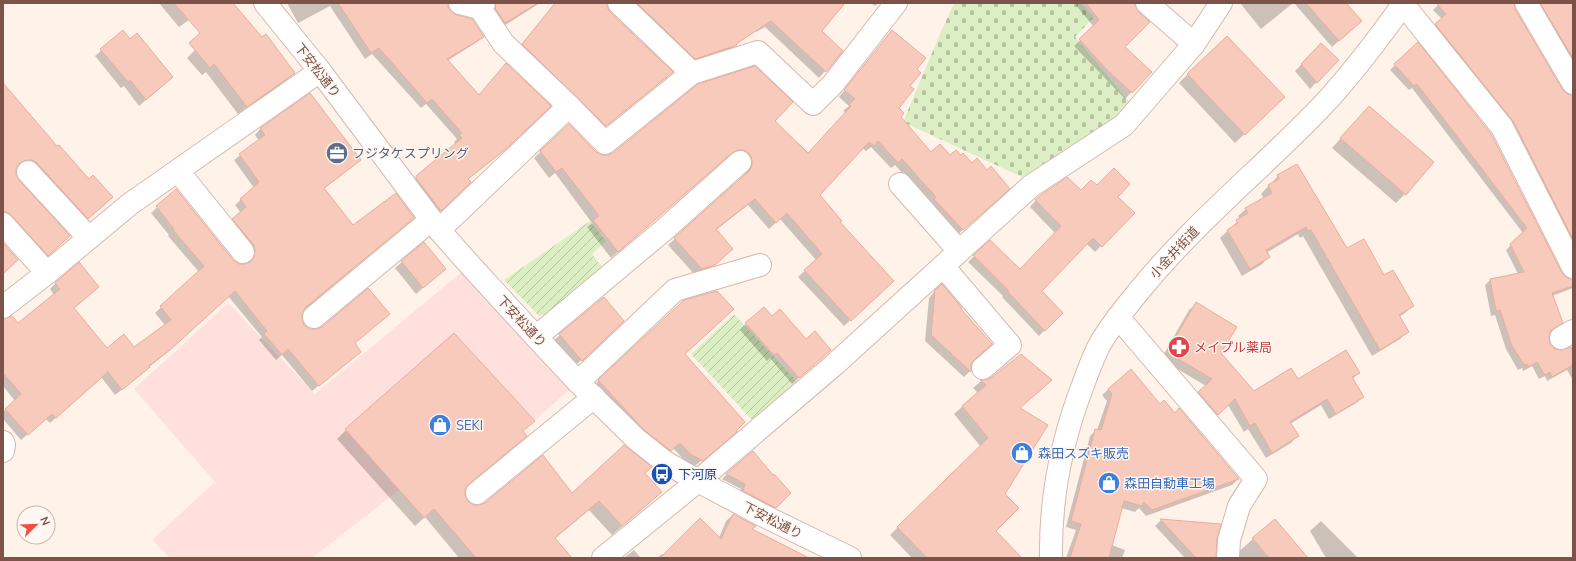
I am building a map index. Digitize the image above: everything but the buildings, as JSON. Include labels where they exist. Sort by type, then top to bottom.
[{"type":"street","name":"下安松通り","points":[[265,3],[320,72],[435,225],[578,382],[636,439],[664,462],[698,481],[762,515],[850,558]]},
{"type":"street","points":[[619,3],[692,74]]},
{"type":"street","points":[[475,5],[503,43],[569,106],[605,143],[692,74],[758,52],[813,104],[833,84],[896,3]]},
{"type":"street","points":[[1148,3],[1194,44]]},
{"type":"street","points":[[603,558],[698,481],[834,364],[1031,186],[1124,125],[1194,44],[1221,3]]},
{"type":"street","points":[[1526,3],[1573,83]]},
{"type":"street","points":[[1403,4],[1502,127],[1572,262]]},
{"type":"street","name":"小金井街道","points":[[1051,558],[1050,533],[1057,470],[1072,415],[1100,345],[1118,317],[1153,274],[1187,237],[1323,105],[1361,62],[1403,4]]},
{"type":"street","points":[[3,307],[47,273],[130,204],[320,72]]},
{"type":"street","points":[[314,317],[435,225],[569,106]]},
{"type":"street","points":[[536,337],[665,229],[740,162]]},
{"type":"street","points":[[178,170],[243,252]]},
{"type":"street","points":[[28,172],[89,238]]},
{"type":"street","points":[[900,184],[960,251]]},
{"type":"street","points":[[3,224],[47,273]]},
{"type":"street","points":[[578,382],[675,290],[760,265]]},
{"type":"street","points":[[943,266],[1010,345],[983,368]]},
{"type":"street","points":[[1118,317],[1256,479],[1239,506],[1229,540],[1228,558]]},
{"type":"street","points":[[477,493],[594,397]]},
{"type":"street","points":[[3,442],[3,451]]},
{"type":"shaded area","points":[[470,265],[578,382],[424,518],[399,490],[312,558],[170,558],[152,540],[215,482],[134,389],[228,303],[315,394]]},
{"type":"green space","points":[[954,3],[1081,3],[1094,17],[1075,37],[1131,104],[1114,121],[1076,146],[1022,177],[903,122]]},
{"type":"green space","points":[[590,221],[606,241],[592,254],[606,272],[563,310],[539,316],[504,280]]},
{"type":"green space","points":[[734,314],[800,385],[754,422],[691,354]]},
{"type":"place","name":"フジタケスプリング","points":[[337,153]]},
{"type":"place","name":"メイプル薬局","points":[[1179,347]]},
{"type":"place","name":"SEKI","points":[[440,425]]},
{"type":"place","name":"森田スズキ販売","points":[[1022,453]]},
{"type":"place","name":"下河原","points":[[662,474]]},
{"type":"place","name":"森田自動車工場","points":[[1109,483]]}]
